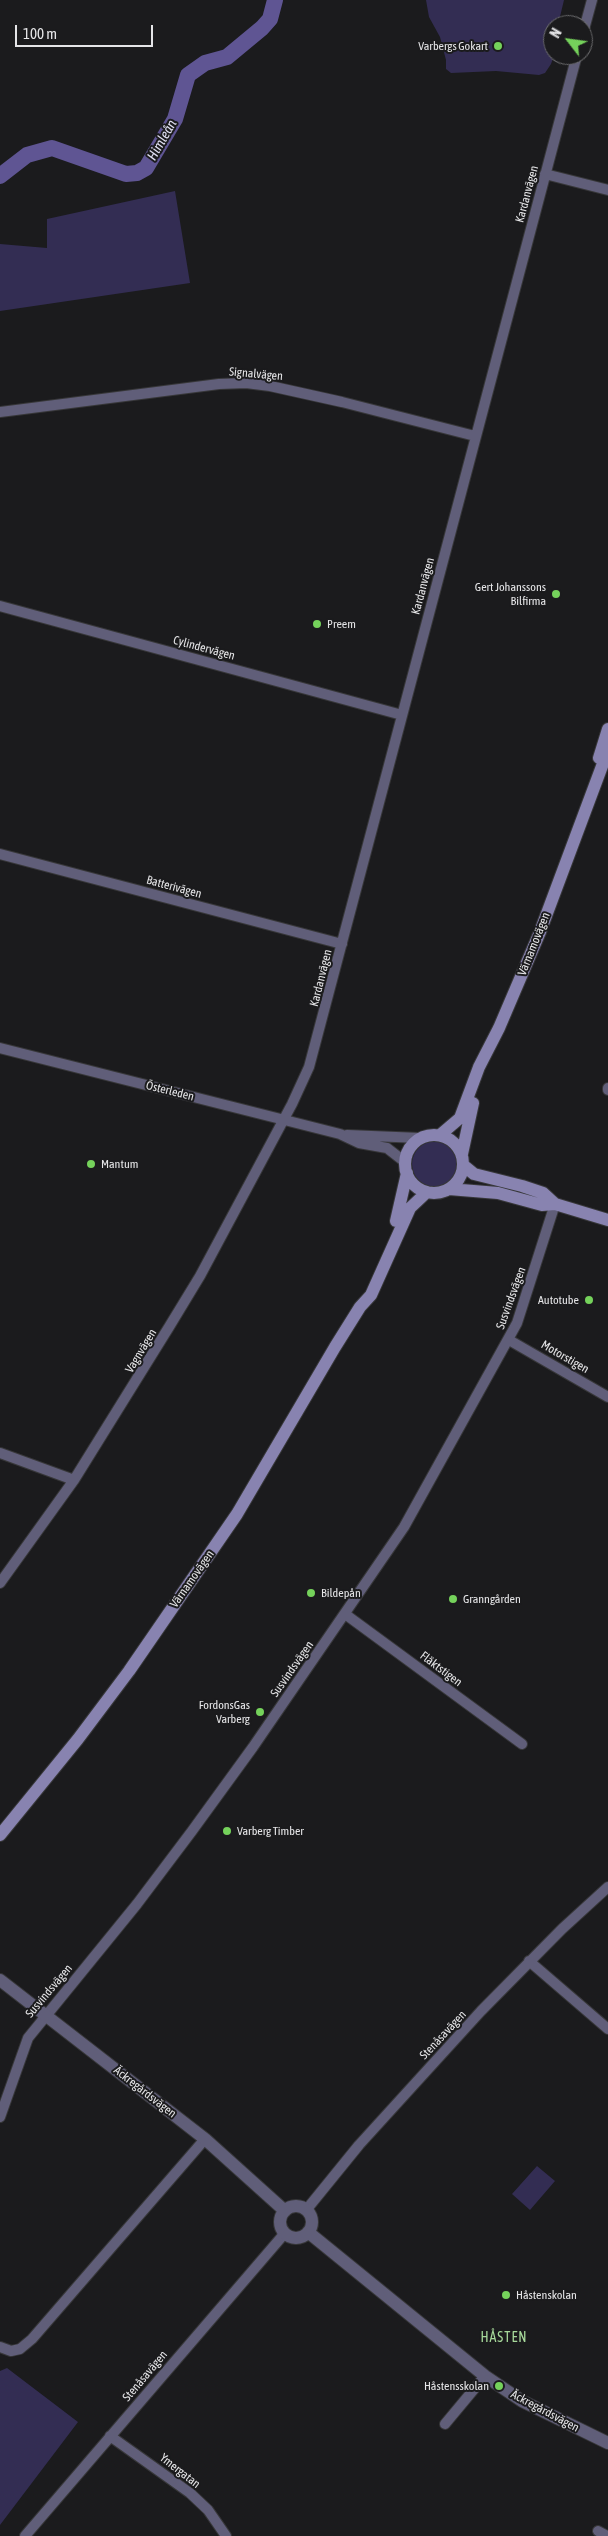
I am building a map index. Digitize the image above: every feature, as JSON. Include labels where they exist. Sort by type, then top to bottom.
[{"type":"main road","name":"Värnamovägen","points":[[567,858],[608,729]]},
{"type":"main road","name":"Värnamovägen","points":[[448,1189],[459,1179],[472,1108],[499,1028],[608,750]]},
{"type":"main road","name":"Värnamovägen","points":[[440,1135],[460,1118],[479,1066],[499,1028]]},
{"type":"main road","points":[[420,1138],[440,1135],[453,1141],[462,1159],[474,1174],[543,1194],[556,1204],[608,1220]]},
{"type":"main road","name":"Värnamovägen","points":[[0,1835],[72,1747],[129,1671],[237,1514],[360,1307],[391,1237],[404,1192],[410,1148],[420,1138]]},
{"type":"main road","points":[[406,1167],[414,1185],[427,1192],[442,1192],[448,1189],[498,1193],[542,1205],[556,1204]]},
{"type":"main road","name":"Värnamovägen","points":[[360,1307],[371,1295],[410,1208],[427,1192]]},
{"type":"street","points":[[588,15],[592,0]]},
{"type":"street","name":"Kardanvägen","points":[[284,1120],[309,1067],[574,65]]},
{"type":"street","points":[[545,174],[608,190]]},
{"type":"street","name":"Signalvägen","points":[[0,412],[219,384],[246,383],[270,386],[342,402],[475,436]]},
{"type":"street","name":"Cylindervägen","points":[[0,606],[402,715]]},
{"type":"street","name":"Batterivägen","points":[[0,854],[342,944]]},
{"type":"street","name":"Österleden","points":[[0,1048],[340,1134],[420,1138]]},
{"type":"street","name":"Vagnvägen","points":[[0,1584],[74,1480],[139,1378],[200,1276],[284,1120]]},
{"type":"street","name":"Österleden","points":[[340,1134],[359,1143],[387,1148],[406,1167]]},
{"type":"street","name":"Susvindsvägen","points":[[0,2117],[28,2038],[137,1904],[254,1747],[404,1527],[510,1340],[556,1204]]},
{"type":"street","name":"Motorstigen","points":[[510,1340],[608,1397]]},
{"type":"street","points":[[0,1453],[74,1480]]},
{"type":"street","name":"Fläktstigen","points":[[346,1614],[522,1744]]},
{"type":"street","name":"Stenåsavägen","points":[[307,2210],[359,2145],[529,1962],[608,1887]]},
{"type":"street","points":[[529,1962],[608,2029]]},
{"type":"street","name":"Äckregårdsvägen","points":[[0,1980],[205,2139],[285,2211]]},
{"type":"street","points":[[0,2347],[11,2351],[20,2349],[32,2339],[205,2139]]},
{"type":"street","points":[[297,2206],[307,2210],[312,2221],[308,2232],[297,2238],[285,2233],[280,2220],[285,2211],[297,2206]]},
{"type":"street","name":"Äckregårdsvägen","points":[[308,2232],[484,2376],[522,2401],[608,2443]]},
{"type":"street","name":"Stenåsavägen","points":[[25,2536],[285,2233]]},
{"type":"street","points":[[445,2424],[484,2376]]},
{"type":"street","name":"Ymergatan","points":[[110,2436],[190,2493],[208,2510],[226,2536]]},
{"type":"shaded area","name":"Varbergs Gokart","points":[[426,0],[564,0],[560,15],[543,15],[543,65],[550,65],[545,73],[539,75],[496,71],[451,73],[446,69],[446,60],[440,37],[429,17]]},
{"type":"shaded area","points":[[175,191],[190,283],[0,311],[0,244],[47,248],[47,219]]},
{"type":"shaded area","points":[[440,1141],[452,1147],[457,1155],[457,1173],[452,1181],[444,1186],[430,1187],[418,1181],[413,1173],[412,1159],[418,1147],[426,1142]]},
{"type":"shaded area","points":[[537,2166],[555,2181],[530,2210],[512,2194]]},
{"type":"shaded area","points":[[7,2368],[78,2422],[0,2525],[0,2371]]},
{"type":"waterway","name":"Himleån","points":[[0,176],[27,155],[52,148],[126,174],[137,173],[146,168],[175,119],[188,75],[205,63],[227,57],[262,28],[270,19],[275,0]]},
{"type":"place","name":"Varbergs Gokart","points":[[498,46]]},
{"type":"place","name":"Gert Johanssons Bilfirma","points":[[556,594]]},
{"type":"place","name":"Preem","points":[[317,624]]},
{"type":"place","name":"Mantum","points":[[91,1164]]},
{"type":"place","name":"Autotube","points":[[589,1300]]},
{"type":"place","name":"Bildepån","points":[[311,1593]]},
{"type":"place","name":"Granngården","points":[[453,1599]]},
{"type":"place","name":"FordonsGas Varberg","points":[[260,1712]]},
{"type":"place","name":"Varberg Timber","points":[[227,1831]]},
{"type":"place","name":"Håstenskolan","points":[[506,2295]]},
{"type":"place","name":"Håstensskolan","points":[[499,2386]]},
{"type":"district","name":"HÅSTEN","points":[[504,2338]]}]
